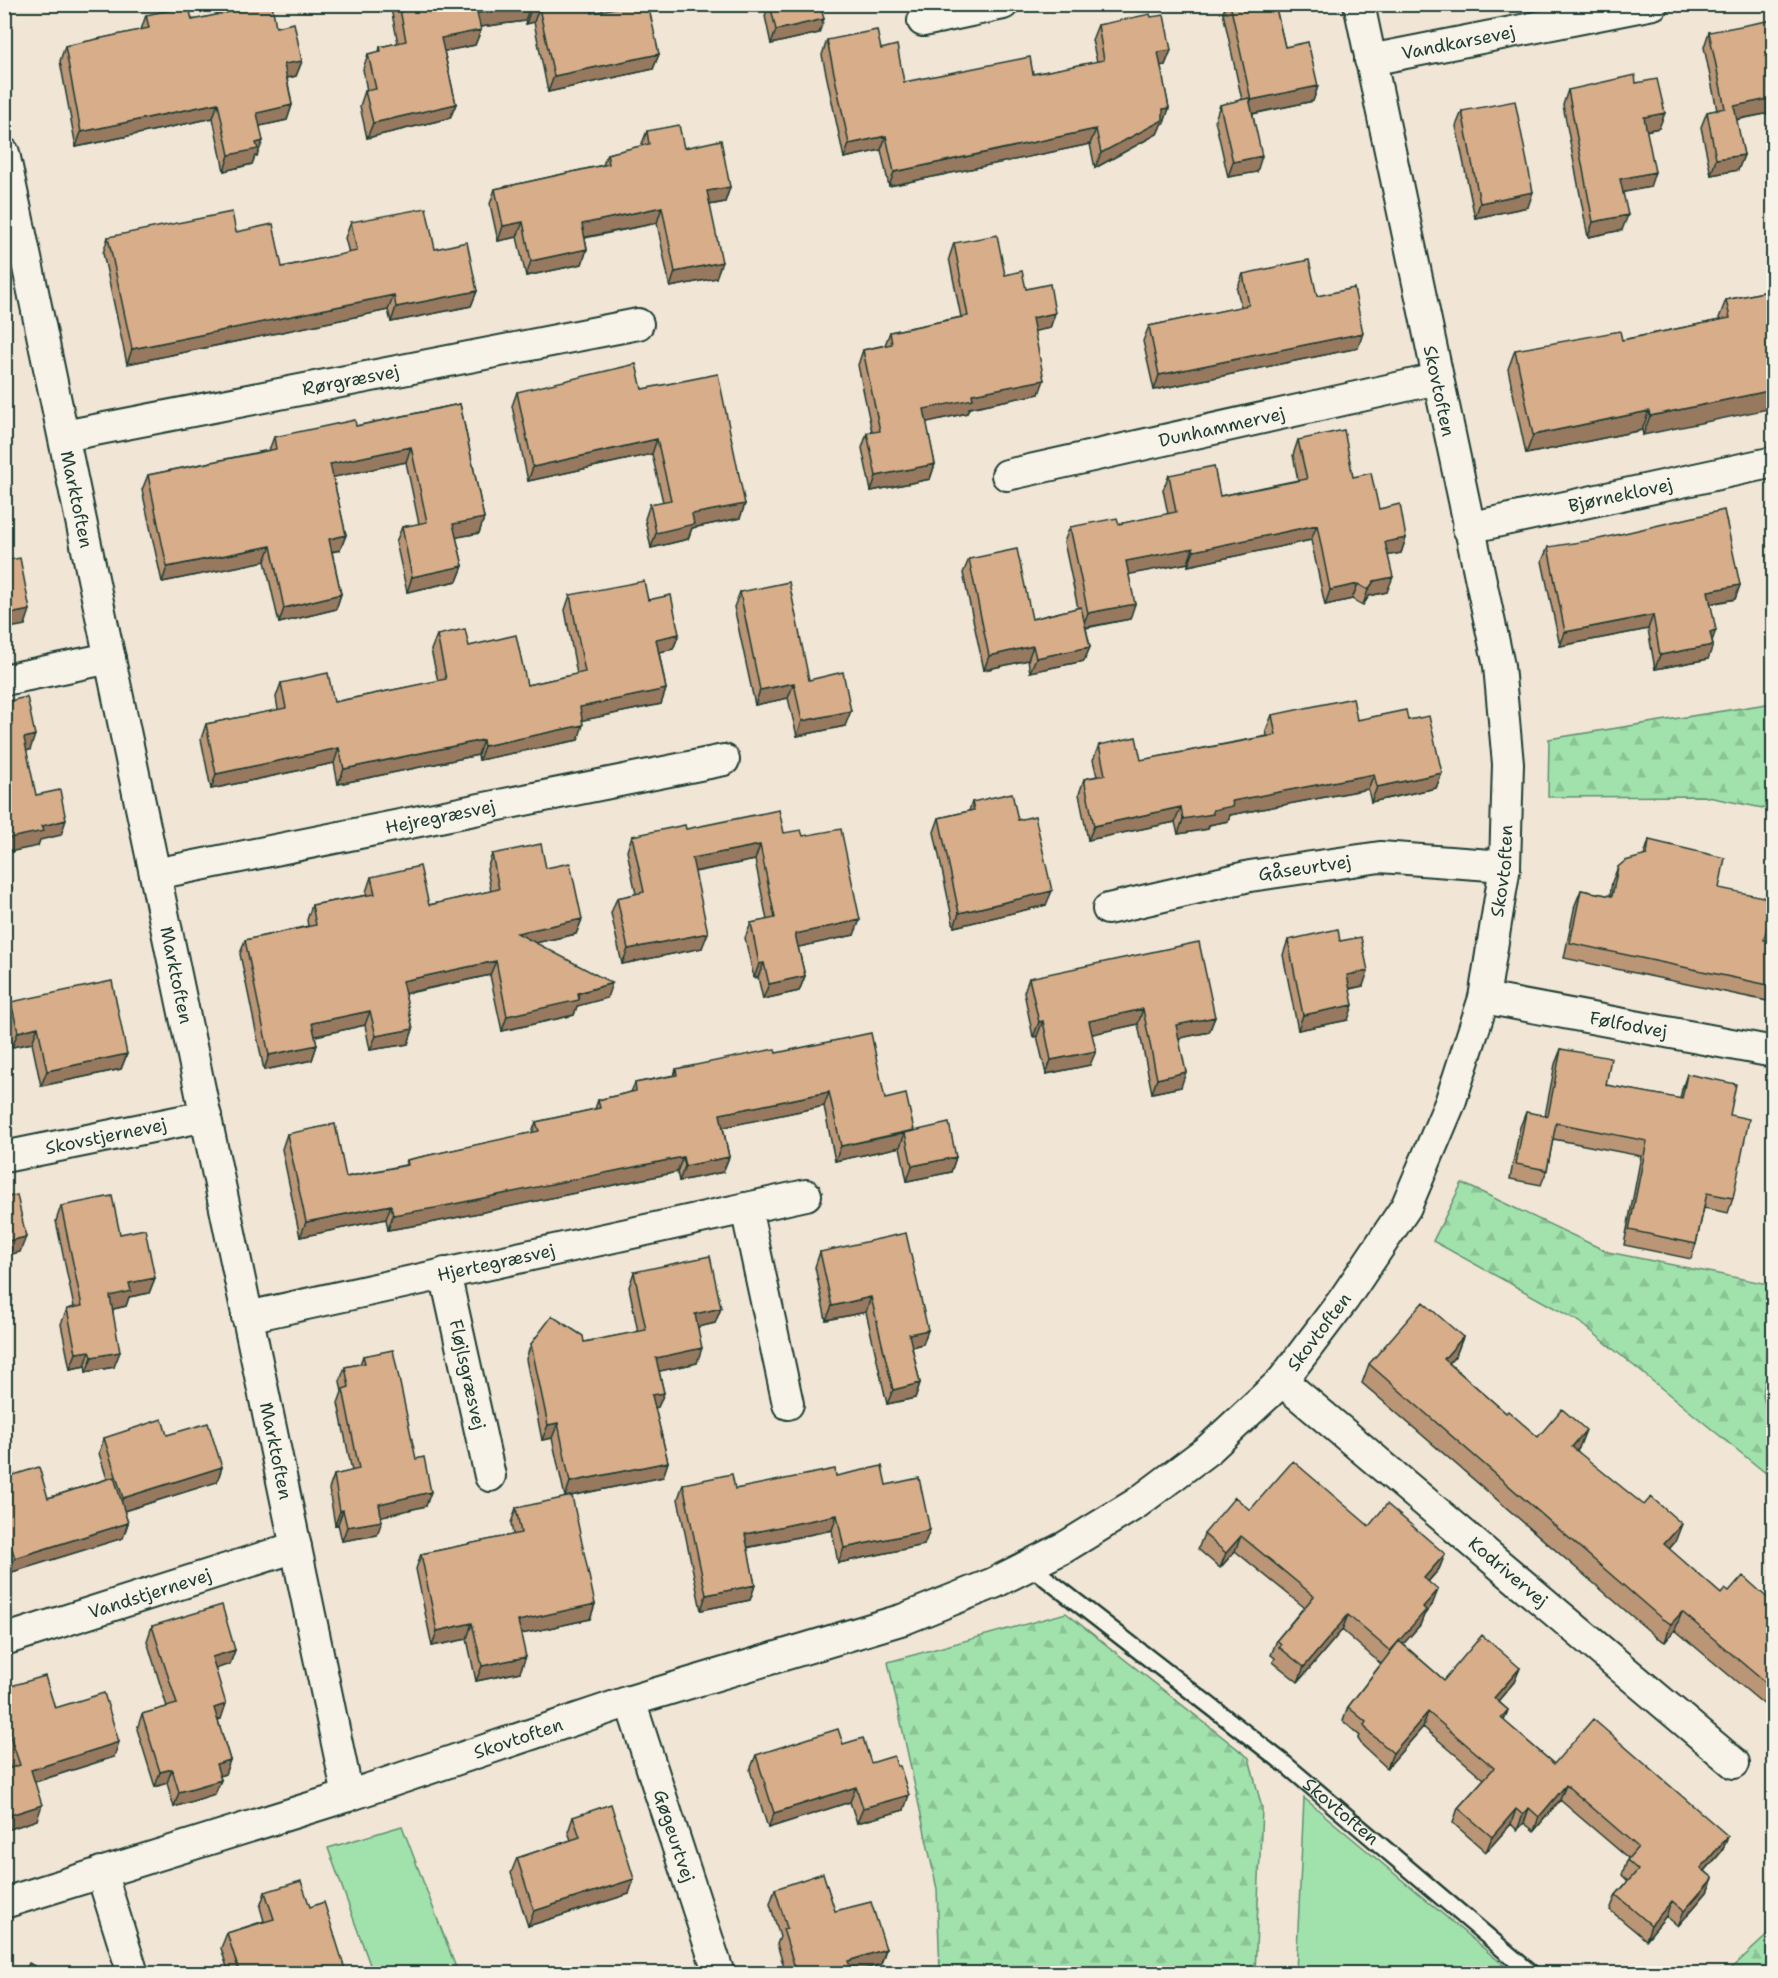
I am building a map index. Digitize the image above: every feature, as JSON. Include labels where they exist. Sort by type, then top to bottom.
[{"type":"street","points":[[923,21],[1003,4]]},
{"type":"street","name":"Skovtoften","points":[[4,1903],[348,1796],[630,1701],[904,1619],[1030,1566],[1137,1503],[1209,1449],[1282,1381],[1344,1299],[1406,1207],[1450,1103],[1484,998],[1505,866],[1508,764],[1499,666],[1359,4]]},
{"type":"street","name":"Vandkarsevej","points":[[1370,60],[1653,4]]},
{"type":"street","name":"Marktoften","points":[[4,153],[10,207],[64,436],[348,1796]]},
{"type":"street","name":"Rørgræsvej","points":[[64,436],[638,324]]},
{"type":"street","name":"Dunhammervej","points":[[1006,475],[1437,379]]},
{"type":"street","name":"Bjørneklovej","points":[[1468,528],[1773,462]]},
{"type":"street","points":[[4,680],[110,658]]},
{"type":"street","name":"Hejregræsvej","points":[[155,874],[724,760]]},
{"type":"street","name":"Gåseurtvej","points":[[1108,909],[1250,876],[1380,857],[1505,866]]},
{"type":"street","name":"Følfodvej","points":[[1484,998],[1773,1052]]},
{"type":"street","name":"Skovstjernevej","points":[[4,1157],[206,1116]]},
{"type":"street","name":"Hjertegræsvej","points":[[248,1317],[806,1195]]},
{"type":"street","points":[[746,1208],[788,1404]]},
{"type":"street","name":"Fløjlsgræsvej","points":[[445,1273],[490,1476]]},
{"type":"street","name":"Kodrivervej","points":[[1282,1381],[1734,1763]]},
{"type":"street","name":"Vandstjernevej","points":[[4,1640],[296,1547]]},
{"type":"street","name":"Gøgeurtvej","points":[[630,1701],[719,1974]]},
{"type":"street","points":[[101,1872],[133,1974]]},
{"type":"lane","name":"Skovtoften","points":[[1030,1566],[1285,1764],[1532,1974]]},
{"type":"green space","points":[[1773,703],[1773,810],[1703,796],[1548,797],[1549,739]]},
{"type":"green space","points":[[1462,1183],[1608,1252],[1773,1285],[1773,1362],[1765,1381],[1763,1395],[1773,1424],[1773,1479],[1580,1322],[1433,1241]]},
{"type":"green space","points":[[1773,1362],[1773,1424],[1766,1409],[1764,1393],[1766,1377]]},
{"type":"green space","points":[[1066,1613],[1249,1758],[1262,1808],[1255,1973],[940,1973],[937,1889],[888,1662]]},
{"type":"green space","points":[[1304,1798],[1513,1973],[1296,1973]]},
{"type":"green space","points":[[402,1826],[458,1973],[373,1973],[328,1848]]},
{"type":"green space","points":[[1773,1930],[1773,1973],[1726,1973]]},
{"type":"building","points":[[272,4],[276,27],[294,23],[302,61],[284,64],[292,105],[257,113],[263,141],[256,143],[258,149],[229,155],[218,103],[81,132],[65,46],[149,28],[146,15],[189,6],[192,20]]},
{"type":"building","points":[[399,4],[551,4],[531,9],[530,6],[477,13],[481,30],[441,38],[456,104],[373,123],[365,91],[376,89],[368,54],[381,51],[380,47],[406,41]]},
{"type":"building","points":[[555,4],[590,4],[592,13],[632,4],[648,4],[659,54],[554,76],[539,8]]},
{"type":"building","points":[[770,4],[820,4],[824,19],[776,30]]},
{"type":"building","points":[[1230,4],[1275,4],[1285,47],[1308,42],[1318,86],[1251,100]]},
{"type":"building","points":[[1150,14],[1151,17],[1164,15],[1171,50],[1158,52],[1169,108],[1163,109],[1163,120],[1101,153],[1096,129],[894,172],[886,136],[849,144],[827,40],[877,30],[881,49],[897,45],[904,82],[1030,57],[1033,74],[1104,60],[1098,25]]},
{"type":"building","points":[[1773,20],[1773,62],[1768,63],[1773,98],[1734,106],[1744,155],[1716,159],[1707,112],[1725,108],[1709,32]]},
{"type":"building","points":[[1635,75],[1636,83],[1657,79],[1665,113],[1644,117],[1655,172],[1620,179],[1628,215],[1593,222],[1568,90]]},
{"type":"building","points":[[1249,98],[1262,156],[1233,162],[1220,105]]},
{"type":"building","points":[[1515,101],[1533,192],[1480,203],[1462,111]]},
{"type":"building","points":[[679,125],[684,148],[721,140],[730,187],[707,191],[722,262],[675,272],[662,207],[582,224],[587,249],[531,261],[523,222],[503,226],[495,189],[609,164],[607,154],[649,144],[647,131]]},
{"type":"building","points":[[426,208],[435,249],[467,242],[477,291],[396,307],[394,295],[132,349],[108,237],[232,212],[236,232],[273,224],[282,267],[357,251],[351,222]]},
{"type":"building","points":[[997,235],[1005,275],[1022,271],[1026,289],[1050,284],[1055,313],[1032,318],[1044,380],[972,394],[973,399],[924,409],[935,464],[876,476],[867,433],[880,431],[863,350],[892,344],[890,332],[968,316],[954,243]]},
{"type":"building","points":[[1309,260],[1317,296],[1354,288],[1363,333],[1159,375],[1149,326],[1249,305],[1243,274]]},
{"type":"building","points":[[1773,290],[1773,390],[1650,416],[1649,411],[1533,435],[1515,350],[1620,331],[1622,340],[1730,318],[1726,300]]},
{"type":"building","points":[[636,364],[642,389],[718,374],[745,504],[692,514],[694,524],[656,533],[650,504],[671,500],[657,439],[533,467],[517,392]]},
{"type":"building","points":[[460,404],[484,518],[453,524],[463,566],[412,577],[402,527],[427,522],[411,447],[330,464],[346,535],[329,539],[341,594],[284,608],[271,546],[167,567],[148,475],[276,449],[274,437],[355,420],[356,426]]},
{"type":"building","points":[[1344,430],[1353,477],[1371,473],[1379,509],[1400,504],[1406,538],[1385,542],[1393,577],[1374,581],[1368,590],[1358,584],[1330,590],[1317,525],[1194,551],[1193,548],[1126,561],[1135,604],[1088,613],[1070,527],[1117,518],[1119,524],[1176,512],[1169,475],[1214,466],[1220,496],[1307,479],[1298,440]]},
{"type":"building","points":[[1724,510],[1740,585],[1708,591],[1716,630],[1710,632],[1713,645],[1660,655],[1653,615],[1565,632],[1548,547],[1599,539]]},
{"type":"building","points":[[1017,549],[1032,619],[1081,607],[1090,647],[1036,658],[1033,646],[989,656],[969,559]]},
{"type":"building","points":[[20,558],[30,610],[4,615],[4,561]]},
{"type":"building","points":[[644,581],[648,600],[671,595],[679,634],[656,639],[666,689],[580,707],[583,725],[484,746],[483,740],[344,769],[339,748],[216,774],[206,724],[286,708],[281,683],[328,673],[334,702],[446,679],[437,635],[465,629],[469,646],[516,635],[527,685],[585,672],[570,595]]},
{"type":"building","points":[[789,582],[809,680],[843,672],[851,711],[802,721],[794,683],[760,690],[740,592]]},
{"type":"building","points":[[27,697],[35,735],[24,738],[36,795],[60,790],[66,820],[42,826],[44,831],[4,839],[4,702]]},
{"type":"building","points":[[1353,698],[1357,720],[1406,710],[1408,720],[1429,716],[1442,773],[1377,787],[1374,774],[1232,801],[1233,806],[1213,810],[1213,814],[1183,819],[1181,807],[1094,826],[1084,779],[1105,775],[1099,745],[1136,737],[1141,760],[1276,735],[1272,715]]},
{"type":"building","points":[[1012,793],[1018,820],[1035,816],[1052,891],[959,913],[939,818],[974,810],[972,802]]},
{"type":"building","points":[[779,810],[784,833],[801,830],[803,836],[841,829],[860,920],[795,934],[805,976],[769,984],[764,963],[759,964],[751,923],[775,918],[760,845],[692,858],[708,933],[628,949],[617,898],[644,892],[632,836],[685,825],[686,829]]},
{"type":"building","points":[[1649,840],[1725,858],[1719,888],[1773,899],[1764,940],[1773,942],[1773,986],[1570,943],[1581,890],[1612,896],[1618,867],[1625,861],[1647,855]]},
{"type":"building","points":[[541,844],[546,868],[570,863],[582,919],[517,933],[612,983],[578,993],[579,1000],[507,1016],[496,961],[402,981],[413,1029],[376,1036],[370,1011],[312,1023],[317,1045],[269,1055],[245,940],[316,925],[312,905],[375,894],[371,877],[420,866],[429,905],[499,889],[492,854]]},
{"type":"building","points":[[4,851],[12,888],[4,891]]},
{"type":"building","points":[[1338,929],[1340,941],[1361,937],[1368,971],[1347,975],[1353,1005],[1303,1015],[1288,940]]},
{"type":"building","points":[[1199,942],[1215,1017],[1176,1025],[1186,1072],[1157,1079],[1143,1009],[1089,1021],[1096,1051],[1051,1060],[1043,1021],[1039,1022],[1029,978]]},
{"type":"building","points":[[112,981],[127,1054],[47,1071],[38,1027],[18,1032],[11,1002]]},
{"type":"building","points":[[871,1033],[885,1099],[906,1094],[914,1130],[841,1146],[829,1092],[720,1114],[729,1157],[685,1166],[683,1157],[435,1208],[393,1215],[391,1205],[306,1222],[287,1134],[335,1124],[346,1177],[408,1165],[407,1160],[539,1131],[536,1122],[600,1108],[598,1100],[636,1091],[635,1083],[677,1075],[676,1069],[775,1049],[776,1053]]},
{"type":"building","points":[[1561,1049],[1611,1058],[1606,1085],[1682,1099],[1687,1074],[1736,1084],[1730,1115],[1749,1119],[1733,1198],[1707,1193],[1696,1244],[1629,1230],[1647,1141],[1556,1123],[1547,1170],[1516,1164],[1526,1112],[1548,1116]]},
{"type":"building","points":[[949,1123],[956,1157],[912,1166],[905,1133]]},
{"type":"building","points":[[17,1195],[26,1237],[4,1242],[4,1198]]},
{"type":"building","points":[[112,1196],[120,1234],[145,1229],[155,1278],[129,1283],[131,1291],[110,1296],[120,1352],[92,1357],[90,1351],[76,1353],[67,1309],[82,1306],[61,1206]]},
{"type":"building","points":[[906,1233],[928,1330],[909,1334],[920,1383],[893,1390],[871,1297],[832,1306],[820,1252]]},
{"type":"building","points":[[710,1256],[721,1308],[695,1314],[702,1348],[656,1358],[664,1393],[652,1395],[668,1462],[570,1482],[558,1423],[548,1425],[531,1344],[552,1316],[583,1336],[584,1342],[646,1330],[634,1272]]},
{"type":"building","points":[[4,1266],[12,1300],[4,1302]]},
{"type":"building","points":[[1423,1302],[1463,1337],[1444,1359],[1506,1413],[1508,1411],[1538,1437],[1562,1409],[1586,1430],[1572,1447],[1644,1505],[1651,1497],[1682,1524],[1664,1544],[1721,1594],[1725,1589],[1729,1592],[1743,1576],[1773,1603],[1773,1689],[1682,1612],[1671,1624],[1662,1619],[1369,1364]]},
{"type":"building","points":[[393,1350],[416,1459],[424,1457],[431,1492],[379,1504],[382,1521],[347,1527],[343,1510],[340,1511],[334,1475],[359,1469],[343,1389],[349,1387],[345,1367],[365,1363],[363,1356]]},
{"type":"building","points":[[162,1419],[167,1435],[208,1423],[222,1467],[123,1498],[104,1438]]},
{"type":"building","points":[[1293,1461],[1369,1526],[1387,1504],[1445,1554],[1424,1578],[1438,1590],[1423,1607],[1426,1610],[1390,1651],[1348,1615],[1304,1667],[1279,1647],[1281,1644],[1277,1640],[1314,1596],[1241,1536],[1226,1553],[1204,1534],[1235,1497],[1250,1510]]},
{"type":"building","points":[[882,1466],[886,1485],[919,1478],[930,1530],[844,1548],[837,1515],[745,1534],[755,1585],[706,1595],[683,1484],[732,1474],[735,1489],[835,1469],[836,1476]]},
{"type":"building","points":[[39,1467],[48,1498],[114,1477],[128,1523],[15,1558],[4,1524],[4,1478]]},
{"type":"building","points":[[572,1496],[595,1604],[518,1621],[526,1657],[482,1666],[472,1623],[437,1631],[421,1554],[521,1533],[516,1508]]},
{"type":"building","points":[[222,1605],[235,1650],[212,1657],[226,1704],[214,1708],[230,1760],[216,1764],[221,1780],[179,1792],[172,1769],[160,1772],[142,1714],[177,1704],[152,1626]]},
{"type":"building","points":[[1482,1635],[1520,1668],[1494,1698],[1508,1710],[1501,1718],[1554,1764],[1593,1719],[1728,1836],[1701,1868],[1713,1878],[1684,1911],[1672,1901],[1651,1925],[1616,1895],[1638,1870],[1627,1860],[1638,1847],[1566,1785],[1539,1817],[1529,1808],[1523,1815],[1516,1809],[1492,1837],[1458,1808],[1494,1768],[1428,1712],[1393,1753],[1368,1731],[1364,1725],[1366,1722],[1348,1707],[1399,1641],[1444,1680]]},
{"type":"building","points":[[45,1676],[55,1708],[104,1693],[119,1742],[31,1770],[42,1805],[4,1817],[4,1770],[20,1765],[4,1718],[4,1688]]},
{"type":"building","points":[[838,1729],[843,1744],[863,1738],[871,1763],[894,1756],[897,1766],[900,1766],[909,1795],[863,1808],[856,1787],[774,1813],[756,1755]]},
{"type":"building","points":[[611,1804],[634,1879],[534,1911],[517,1858],[580,1837],[573,1817]]},
{"type":"building","points":[[823,1873],[835,1911],[871,1902],[886,1949],[848,1961],[853,1974],[797,1974],[783,1929],[787,1928],[775,1889]]},
{"type":"building","points":[[301,1881],[310,1907],[324,1902],[345,1969],[330,1974],[240,1974],[227,1933],[274,1919],[265,1892]]},
{"type":"building","points":[[29,1963],[48,1974],[24,1974]]},
{"type":"building","points":[[87,1967],[90,1974],[68,1974]]}]
